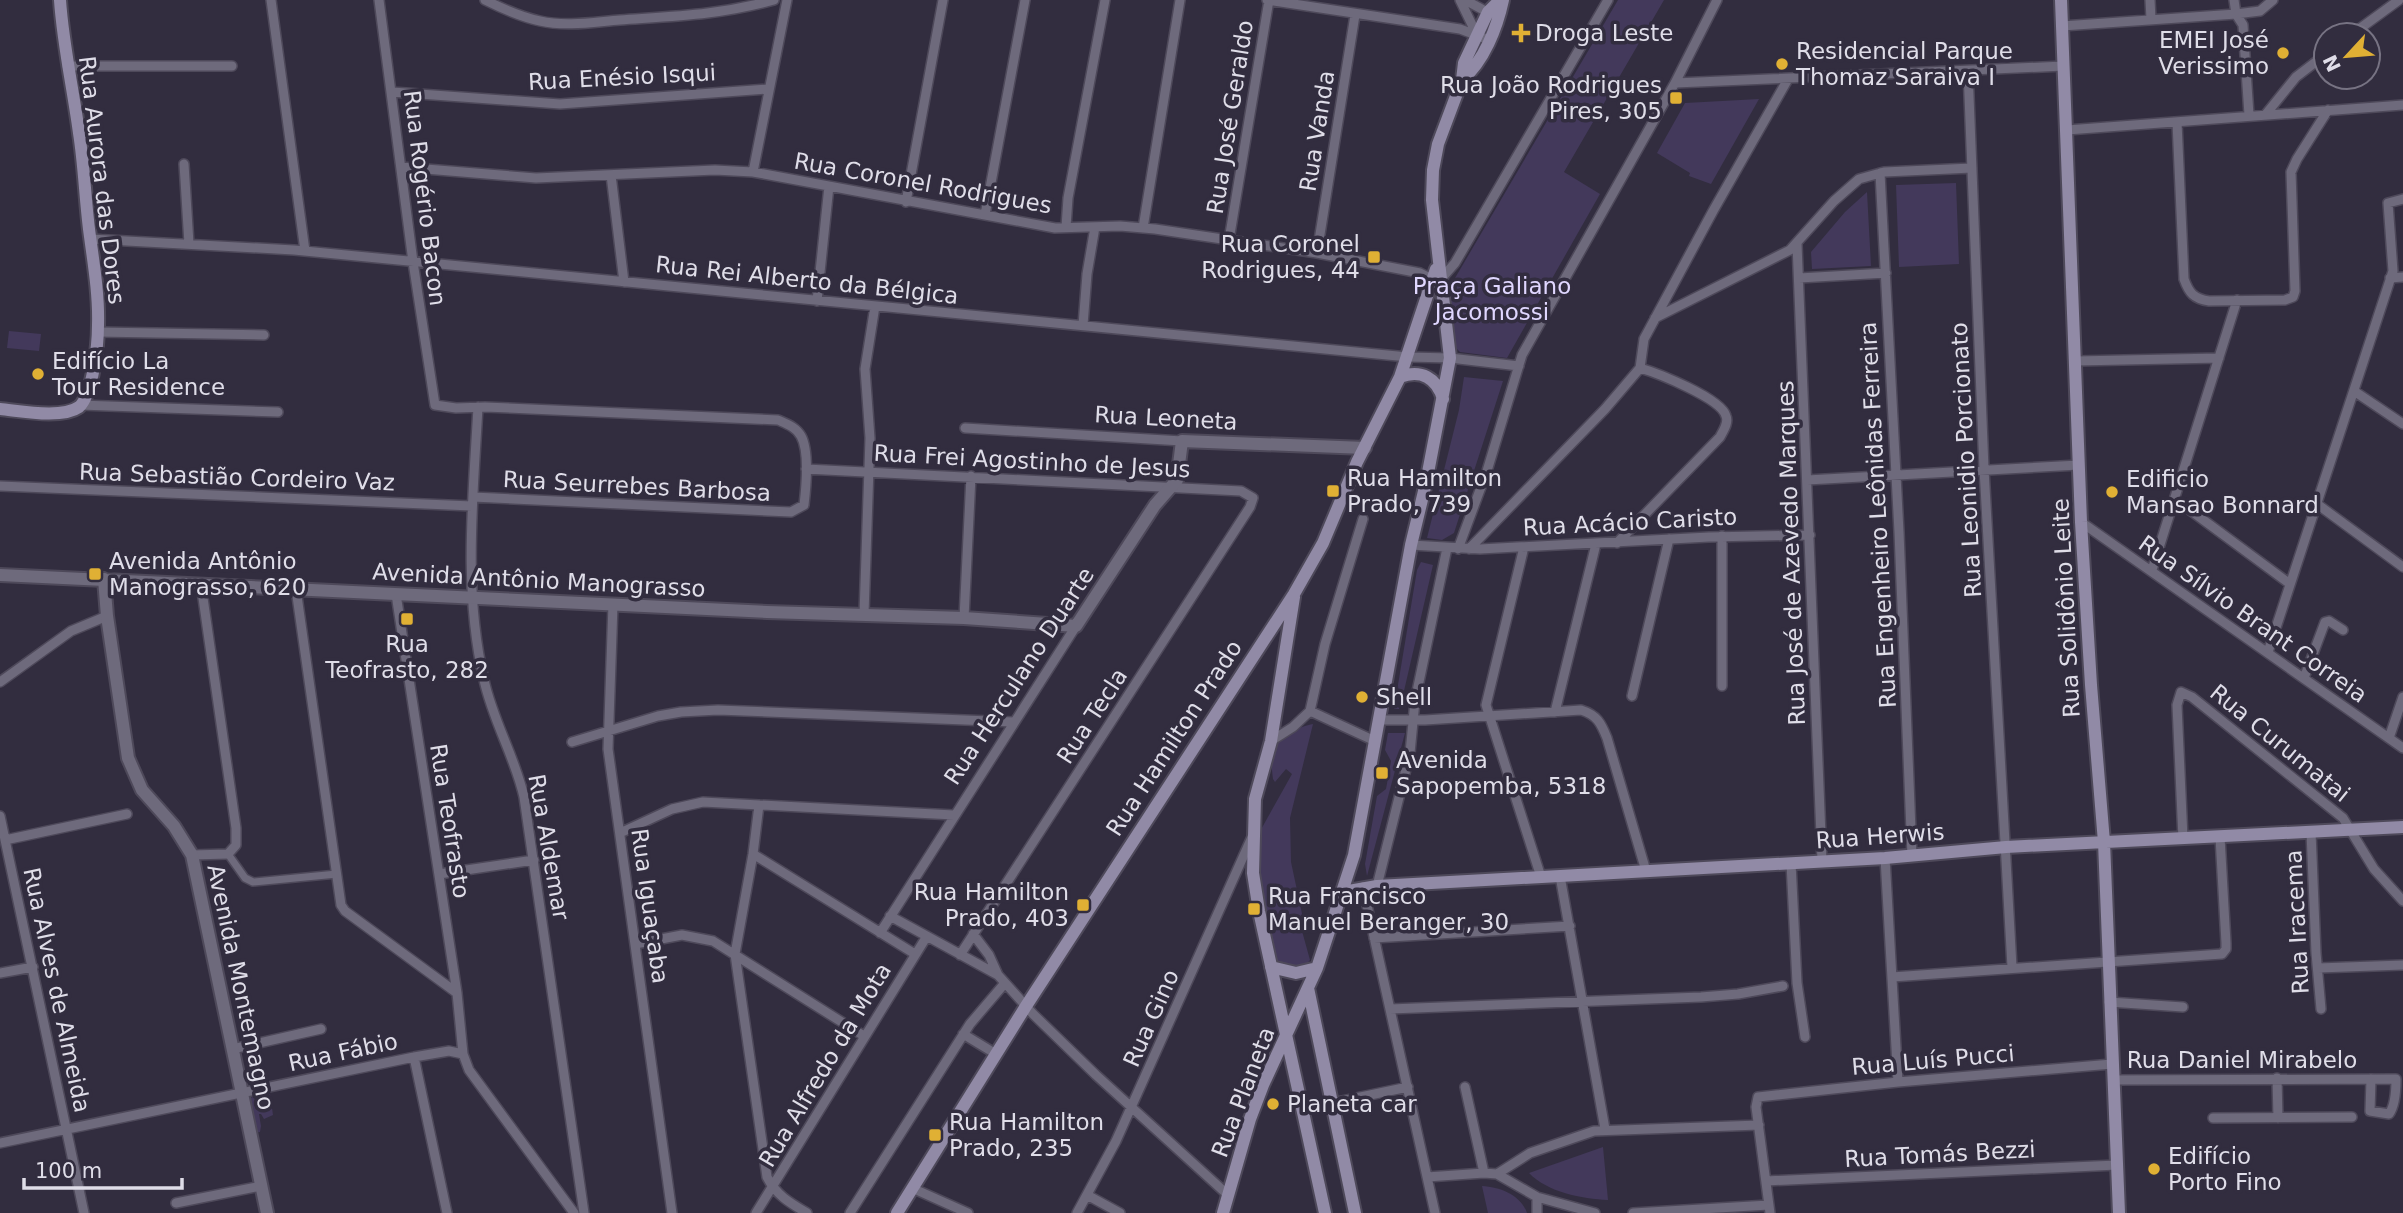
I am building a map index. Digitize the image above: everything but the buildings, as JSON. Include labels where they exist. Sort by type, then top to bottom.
[{"type":"main road","name":"Rua Aurora das Dores","points":[[60,0],[67,66],[80,134],[96,280],[98,332],[88,393],[80,405]]},
{"type":"main road","name":"Rua Planeta","points":[[1223,1213],[1250,1119],[1317,968],[1354,855],[1411,545],[1450,358],[1439,283],[1432,200],[1433,170],[1438,144],[1462,80],[1464,63],[1483,37],[1502,0]]},
{"type":"main road","name":"Rua Solidônio Leite","points":[[2061,0],[2081,522],[2104,842],[2119,1213]]},
{"type":"main road","name":"Rua Hamilton Prado","points":[[897,1213],[1026,1006],[1294,594],[1323,543],[1341,496],[1400,377],[1439,283]]},
{"type":"main road","points":[[1400,377],[1409,373],[1427,376],[1440,390],[1443,399]]},
{"type":"main road","points":[[0,409],[61,413],[80,405]]},
{"type":"main road","points":[[1294,594],[1271,741],[1255,799],[1253,873],[1325,1213]]},
{"type":"main road","name":"Rua Herwis","points":[[1345,885],[1362,887],[1885,858],[2006,847],[2403,827]]},
{"type":"main road","points":[[1271,967],[1296,974],[1317,968]]},
{"type":"main road","points":[[1308,988],[1355,1213]]},
{"type":"main road","points":[[1277,1056],[1285,1052],[1291,1058]]},
{"type":"street","points":[[271,0],[305,251]]},
{"type":"street","name":"Rua Rogério Bacon","points":[[379,0],[434,402],[437,406],[478,407]]},
{"type":"street","points":[[485,0],[514,14],[566,24],[691,16],[735,10],[774,0]]},
{"type":"street","points":[[752,172],[787,0]]},
{"type":"street","points":[[906,202],[943,0]]},
{"type":"street","points":[[985,215],[1025,0]]},
{"type":"street","points":[[1066,227],[1068,198],[1105,0]]},
{"type":"street","points":[[1143,228],[1180,0]]},
{"type":"street","points":[[1268,0],[1460,29],[1483,37]]},
{"type":"street","name":"Rua José Geraldo","points":[[1229,240],[1268,0]]},
{"type":"street","points":[[1463,0],[1494,15]]},
{"type":"street","points":[[1463,0],[1483,37]]},
{"type":"street","points":[[1439,283],[1455,263],[1608,0]]},
{"type":"street","points":[[1458,549],[1487,471],[1522,355],[1675,83],[1717,0]]},
{"type":"street","points":[[2150,0],[2151,19]]},
{"type":"street","points":[[2234,0],[2236,14],[2243,25],[2249,115]]},
{"type":"street","points":[[2062,26],[2236,14],[2260,11],[2273,0]]},
{"type":"street","points":[[2370,21],[2399,0]]},
{"type":"street","name":"Rua Vanda","points":[[1317,253],[1355,15]]},
{"type":"street","points":[[2266,114],[2296,77],[2312,65]]},
{"type":"street","points":[[67,66],[232,66]]},
{"type":"street","points":[[1675,83],[2064,66]]},
{"type":"street","name":"Rua Leonidio Porcionato","points":[[1968,71],[1984,469],[2012,967]]},
{"type":"street","points":[[1469,549],[1605,410],[1640,368],[1644,339],[1788,79]]},
{"type":"street","name":"Rua Enésio Isqui","points":[[392,92],[559,104],[769,89]]},
{"type":"street","points":[[2067,130],[2403,105]]},
{"type":"street","points":[[2177,121],[2184,279],[2190,293],[2197,299],[2209,301],[2285,300],[2294,294],[2291,172],[2328,110]]},
{"type":"street","points":[[184,164],[189,244]]},
{"type":"street","name":"Rua Coronel Rodrigues","points":[[401,167],[536,178],[715,170],[752,172],[1055,228],[1143,228],[1317,253],[1420,273],[1439,283]]},
{"type":"street","points":[[1655,318],[1768,262],[1797,244],[1848,187],[1859,179],[1880,173],[1972,168]]},
{"type":"street","name":"Rua Engenheiro Leônidas Ferreira","points":[[1880,173],[1912,856]]},
{"type":"street","points":[[611,175],[624,282]]},
{"type":"street","points":[[817,301],[829,186]]},
{"type":"street","points":[[2268,652],[2390,278],[2393,262],[2388,202],[2403,199]]},
{"type":"street","points":[[1083,326],[1087,274],[1095,227]]},
{"type":"street","name":"Rua Rei Alberto da Bélgica","points":[[90,239],[305,251],[1519,366]]},
{"type":"street","name":"Rua José de Azevedo Marques","points":[[1797,244],[1822,861]]},
{"type":"street","points":[[1799,278],[1885,273]]},
{"type":"street","points":[[2390,278],[2403,277]]},
{"type":"street","points":[[2152,570],[2237,300]]},
{"type":"street","points":[[864,614],[870,472],[865,369],[875,306]]},
{"type":"street","points":[[98,332],[264,335]]},
{"type":"street","points":[[2076,361],[2219,358]]},
{"type":"street","points":[[1617,543],[1720,437],[1726,425],[1727,416],[1714,403],[1677,383],[1640,368]]},
{"type":"street","points":[[2354,391],[2403,424]]},
{"type":"street","points":[[80,405],[278,412]]},
{"type":"street","points":[[478,407],[778,420],[795,429],[801,436],[806,469]]},
{"type":"street","name":"Rua Aldemar","points":[[478,407],[472,501],[471,597],[484,683],[519,775],[534,860],[584,1213]]},
{"type":"street","name":"Rua Leoneta","points":[[965,428],[1182,441],[1365,448]]},
{"type":"street","name":"Rua Herculano Duarte","points":[[880,933],[1076,626],[1155,505],[1178,476],[1182,441]]},
{"type":"street","points":[[1807,480],[2079,465]]},
{"type":"street","name":"Rua Frei Agostinho de Jesus","points":[[806,469],[971,475],[1241,491],[1253,498]]},
{"type":"street","name":"Rua Seurrebes Barbosa","points":[[472,501],[791,512],[803,505],[806,469]]},
{"type":"street","points":[[964,618],[971,475]]},
{"type":"street","name":"Rua Sebastião Cordeiro Vaz","points":[[0,486],[472,501]]},
{"type":"street","name":"Rua Tecla","points":[[960,955],[1250,507],[1253,498]]},
{"type":"street","points":[[2175,499],[2290,584]]},
{"type":"street","points":[[2318,504],[2403,567]]},
{"type":"street","points":[[1271,741],[1293,727],[1310,711],[1325,644],[1363,519]]},
{"type":"street","name":"Rua Sílvio Brant Correia","points":[[2081,522],[2403,748]]},
{"type":"street","name":"Rua Acácio Caristo","points":[[1411,545],[1469,549],[1722,536],[1810,535]]},
{"type":"street","points":[[1722,536],[1722,686]]},
{"type":"street","points":[[1632,696],[1669,539]]},
{"type":"street","points":[[1555,712],[1596,544]]},
{"type":"street","points":[[1524,547],[1487,700],[1488,717],[1499,741],[1541,877]]},
{"type":"street","points":[[1377,886],[1410,753],[1415,701],[1447,548]]},
{"type":"street","name":"Avenida Antônio Manograsso","points":[[0,575],[964,618],[1076,626]]},
{"type":"street","name":"Avenida Montemagno","points":[[104,579],[128,758],[142,790],[174,826],[192,855],[267,1213]]},
{"type":"street","points":[[192,855],[228,854],[236,845],[236,828],[201,584]]},
{"type":"street","points":[[296,589],[341,905],[345,911],[457,993]]},
{"type":"street","name":"Rua Teofrasto","points":[[396,594],[457,993],[463,1054]]},
{"type":"street","name":"Rua Iguaçaba","points":[[613,604],[607,733],[673,1213]]},
{"type":"street","points":[[0,681],[71,631],[107,616]]},
{"type":"street","points":[[2304,678],[2325,622],[2329,621],[2343,630]]},
{"type":"street","name":"Rua Curumatai","points":[[2183,839],[2177,705],[2180,692],[2192,697],[2343,818],[2374,869],[2403,901]]},
{"type":"street","points":[[2389,738],[2403,697]]},
{"type":"street","points":[[572,742],[658,716],[718,710],[1014,722]]},
{"type":"street","points":[[1378,720],[1488,717],[1581,710],[1590,713],[1598,718],[1607,738],[1646,871]]},
{"type":"street","points":[[1310,711],[1375,741]]},
{"type":"street","points":[[620,833],[672,809],[703,802],[954,815]]},
{"type":"street","points":[[759,805],[735,954],[764,1164],[772,1188],[782,1198],[807,1213]]},
{"type":"street","points":[[5,840],[127,814]]},
{"type":"street","name":"Rua Alves de Almeida","points":[[0,816],[84,1213]]},
{"type":"street","name":"Rua Iracema","points":[[2311,832],[2321,1009]]},
{"type":"street","name":"Rua Gino","points":[[1077,1213],[1132,1108],[1253,835]]},
{"type":"street","points":[[1892,977],[2222,954],[2227,949],[2220,837]]},
{"type":"street","points":[[228,854],[245,878],[253,882],[337,873]]},
{"type":"street","points":[[753,854],[915,954]]},
{"type":"street","points":[[1885,858],[1898,1082]]},
{"type":"street","points":[[439,874],[534,860]]},
{"type":"street","points":[[1791,863],[1797,983],[1805,1037]]},
{"type":"street","points":[[1560,876],[1605,1129]]},
{"type":"street","points":[[1362,887],[1436,1213]]},
{"type":"street","points":[[890,916],[998,975]]},
{"type":"street","points":[[1374,937],[1570,926]]},
{"type":"street","points":[[973,934],[989,955],[998,975],[1026,1006],[1228,1195]]},
{"type":"street","points":[[635,944],[689,935],[713,941],[864,1036]]},
{"type":"street","name":"Rua Alfredo da Mota","points":[[757,1213],[926,936]]},
{"type":"street","points":[[2318,968],[2403,965]]},
{"type":"street","points":[[0,973],[33,967]]},
{"type":"street","points":[[850,1213],[976,1014],[1005,983]]},
{"type":"street","points":[[1390,1009],[1701,998],[1783,986]]},
{"type":"street","points":[[2109,1002],[2183,1007]]},
{"type":"street","points":[[232,1049],[321,1029]]},
{"type":"street","points":[[963,1034],[996,1054]]},
{"type":"street","name":"Rua Fábio","points":[[0,1143],[414,1057],[449,1051],[463,1054]]},
{"type":"street","points":[[463,1054],[469,1070],[574,1213]]},
{"type":"street","points":[[414,1057],[447,1213]]},
{"type":"street","name":"Rua Luís Pucci","points":[[1759,1125],[1755,1107],[1758,1097],[2112,1064]]},
{"type":"street","points":[[2277,1079],[2278,1118]]},
{"type":"street","name":"Rua Daniel Mirabelo","points":[[2113,1080],[2277,1079],[2371,1079],[2396,1080],[2393,1109],[2389,1114],[2370,1111],[2371,1079]]},
{"type":"street","points":[[1332,1103],[1408,1087]]},
{"type":"street","points":[[1465,1087],[1484,1173]]},
{"type":"street","points":[[2213,1118],[2352,1117]]},
{"type":"street","points":[[1497,1174],[1530,1153],[1582,1134],[1605,1129],[1759,1125],[1770,1209],[1633,1213]]},
{"type":"street","name":"Rua Tomás Bezzi","points":[[1766,1181],[2116,1165]]},
{"type":"street","points":[[1427,1177],[1497,1174],[1537,1197],[1595,1213]]},
{"type":"street","points":[[176,1203],[261,1186]]},
{"type":"street","points":[[912,1188],[968,1213]]},
{"type":"street","points":[[1087,1195],[1120,1213]]},
{"type":"street","points":[[1537,1197],[1537,1213]]},
{"type":"green space","name":"Praça Galiano Jacomossi","points":[[1618,0],[1664,0],[1564,172],[1600,194],[1507,358],[1460,352],[1453,345],[1448,290]]},
{"type":"green space","points":[[1759,99],[1711,184],[1689,176],[1690,173],[1657,153],[1685,103]]},
{"type":"green space","points":[[1956,183],[1959,264],[1899,267],[1896,185]]},
{"type":"green space","points":[[1867,192],[1871,266],[1812,269],[1811,252],[1845,212]]},
{"type":"green space","points":[[9,331],[41,334],[39,351],[7,348]]},
{"type":"green space","name":"Praça Galiano Jacomossi","points":[[1464,377],[1503,381],[1454,533],[1442,540],[1427,538],[1459,410]]},
{"type":"green space","points":[[1421,562],[1433,565],[1401,704],[1399,709],[1394,709],[1417,570]]},
{"type":"green space","points":[[1313,724],[1290,818],[1291,862],[1304,923],[1302,931],[1310,960],[1305,966],[1283,968],[1276,959],[1263,904],[1259,833],[1292,774],[1286,769],[1275,782],[1272,764],[1274,749],[1280,740],[1290,733]]},
{"type":"green space","points":[[1388,733],[1405,733],[1367,876],[1365,864],[1377,796],[1386,789],[1391,761],[1385,750]]},
{"type":"green space","points":[[270,1094],[273,1115],[264,1119],[259,1114],[260,1132],[253,1133],[248,1098]]},
{"type":"green space","points":[[1603,1147],[1608,1200],[1555,1190],[1529,1173]]},
{"type":"green space","points":[[1482,1186],[1509,1193],[1520,1201],[1527,1213],[1488,1213]]},
{"type":"place","name":"Droga Leste","points":[[1521,33]]},
{"type":"place","name":"EMEI José Verissimo","points":[[2283,53]]},
{"type":"place","name":"Residencial Parque Thomaz Saraiva I","points":[[1782,64]]},
{"type":"place","name":"Rua João Rodrigues Pires, 305","points":[[1676,98]]},
{"type":"place","name":"Rua Coronel Rodrigues, 44","points":[[1374,257]]},
{"type":"place","name":"Edifício La Tour Residence","points":[[38,374]]},
{"type":"place","name":"Rua Hamilton Prado, 739","points":[[1333,491]]},
{"type":"place","name":"Edificio Mansao Bonnard","points":[[2112,492]]},
{"type":"place","name":"Avenida Antônio Manograsso, 620","points":[[95,574]]},
{"type":"place","name":"Rua Teofrasto, 282","points":[[407,619]]},
{"type":"place","name":"Shell","points":[[1362,697]]},
{"type":"place","name":"Avenida Sapopemba, 5318","points":[[1382,773]]},
{"type":"place","name":"Rua Hamilton Prado, 403","points":[[1083,905]]},
{"type":"place","name":"Rua Francisco Manuel Beranger, 30","points":[[1254,909]]},
{"type":"place","name":"Planeta car","points":[[1273,1104]]},
{"type":"place","name":"Rua Hamilton Prado, 235","points":[[935,1135]]},
{"type":"place","name":"Edifício Porto Fino","points":[[2154,1169]]}]
